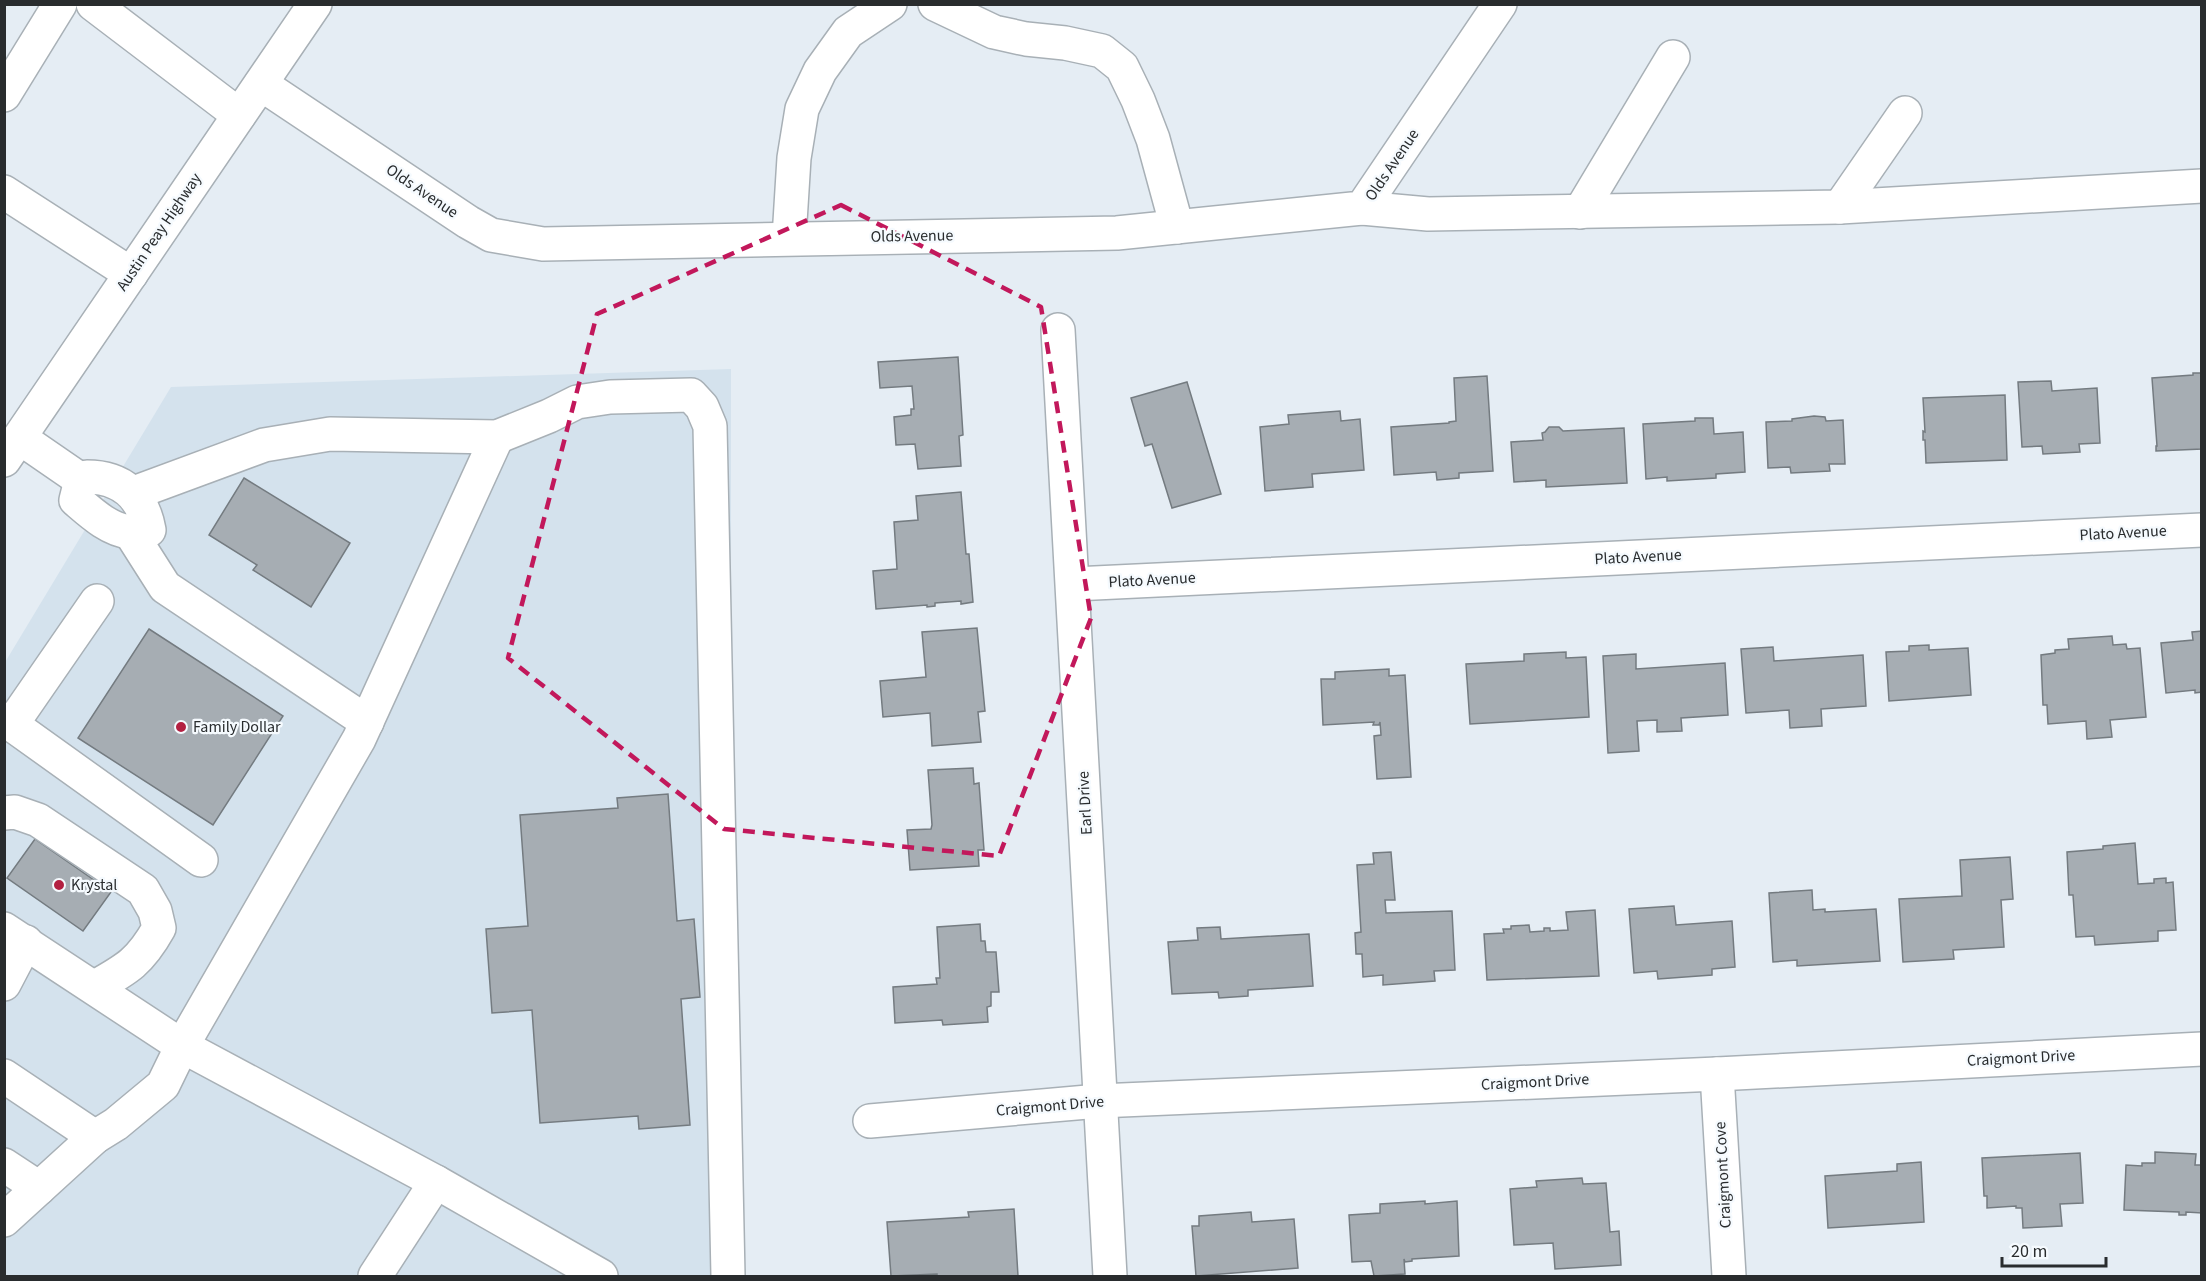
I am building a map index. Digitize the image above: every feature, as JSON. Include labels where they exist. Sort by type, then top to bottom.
[{"type":"street","points":[[4,95],[60,4]]},
{"type":"street","points":[[93,4],[239,115]]},
{"type":"street","name":"Austin Peay Highway","points":[[12,449],[315,4]]},
{"type":"street","points":[[789,238],[794,158],[802,109],[820,71],[848,32],[890,4]]},
{"type":"street","points":[[935,4],[994,32],[1102,51],[1122,66],[1153,139],[1177,227]]},
{"type":"street","name":"Olds Avenue","points":[[261,84],[491,235],[543,244],[1117,233],[1362,208],[1500,4]]},
{"type":"street","points":[[1580,212],[1673,57]]},
{"type":"street","points":[[1840,207],[1905,113]]},
{"type":"street","points":[[1362,208],[1428,214],[1840,207],[2202,186]]},
{"type":"street","points":[[4,192],[131,274]]},
{"type":"street","name":"Earl Drive","points":[[1058,330],[1074,584],[1099,1101],[1110,1276]]},
{"type":"street","points":[[134,493],[264,445],[330,434],[497,437],[577,402],[610,397],[691,395],[702,407],[710,426],[728,1276]]},
{"type":"street","points":[[4,1220],[95,1137],[116,1124],[163,1085],[182,1046],[368,722],[497,437]]},
{"type":"street","points":[[12,449],[81,480]]},
{"type":"street","points":[[87,477],[108,479],[134,493],[146,513],[149,530],[130,532],[112,526],[76,500],[81,480],[87,477]]},
{"type":"street","name":"Plato Avenue","points":[[1074,584],[2202,530]]},
{"type":"street","points":[[130,532],[165,587],[368,722]]},
{"type":"street","points":[[97,601],[8,722],[201,860]]},
{"type":"street","points":[[4,813],[15,812],[38,820],[143,890],[155,911],[159,928],[149,945],[130,967],[95,987]]},
{"type":"street","points":[[4,984],[15,935],[182,1046],[436,1182],[601,1276]]},
{"type":"street","name":"Craigmont Drive","points":[[870,1121],[1099,1101],[1717,1074],[2202,1049]]},
{"type":"street","name":"Craigmont Cove","points":[[1717,1074],[1729,1276]]},
{"type":"street","points":[[4,1076],[95,1137]]},
{"type":"street","points":[[4,1165],[39,1188]]},
{"type":"street","points":[[375,1276],[436,1182]]},
{"type":"highlighted area","points":[[841,205],[1041,307],[1091,618],[999,856],[724,829],[508,658],[597,314]]},
{"type":"shaded area","points":[[731,369],[731,1276],[5,1276],[4,664],[171,387]]},
{"type":"building","points":[[958,357],[963,435],[959,436],[961,466],[918,469],[915,444],[896,445],[894,417],[911,415],[911,409],[914,409],[912,386],[880,388],[878,362]]},
{"type":"building","points":[[2193,373],[2202,373],[2202,449],[2156,451],[2152,378],[2193,375]]},
{"type":"building","points":[[1487,376],[1493,471],[1459,473],[1459,478],[1437,480],[1436,472],[1394,475],[1391,427],[1456,421],[1454,378]]},
{"type":"building","points":[[2051,381],[2052,391],[2097,388],[2100,443],[2079,444],[2080,452],[2043,454],[2042,446],[2022,447],[2018,382]]},
{"type":"building","points":[[1187,382],[1221,494],[1172,508],[1152,444],[1145,446],[1131,398]]},
{"type":"building","points":[[2005,395],[2007,460],[1926,463],[1925,440],[1923,440],[1923,431],[1925,432],[1923,398]]},
{"type":"building","points":[[1340,411],[1341,421],[1360,419],[1364,470],[1312,474],[1313,487],[1265,491],[1260,427],[1289,424],[1288,415]]},
{"type":"building","points":[[1825,417],[1826,421],[1843,420],[1845,464],[1829,464],[1830,471],[1791,473],[1790,467],[1768,468],[1766,422],[1792,421],[1792,419]]},
{"type":"building","points":[[1695,418],[1713,418],[1714,434],[1743,432],[1745,472],[1716,474],[1716,478],[1667,481],[1667,477],[1646,479],[1643,424],[1695,421]]},
{"type":"building","points":[[1549,427],[1559,427],[1563,431],[1624,428],[1627,483],[1546,487],[1546,480],[1514,482],[1511,442],[1543,440],[1542,433]]},
{"type":"building","points":[[244,478],[350,543],[311,607],[253,570],[257,565],[209,535]]},
{"type":"building","points":[[961,492],[973,602],[961,604],[961,601],[935,603],[935,606],[927,607],[927,605],[876,609],[873,571],[897,569],[894,522],[918,520],[916,496]]},
{"type":"building","points":[[977,628],[985,711],[978,712],[981,742],[932,746],[930,713],[883,717],[880,681],[926,677],[922,632]]},
{"type":"building","name":"Family Dollar","points":[[149,629],[283,716],[213,825],[78,738]]},
{"type":"building","points":[[2202,631],[2202,692],[2195,693],[2195,690],[2166,693],[2161,643],[2193,640],[2192,632]]},
{"type":"building","points":[[2112,636],[2113,645],[2126,644],[2127,649],[2140,648],[2146,717],[2110,720],[2112,737],[2087,739],[2086,721],[2048,724],[2047,705],[2043,705],[2041,655],[2055,653],[2055,650],[2069,649],[2068,639]]},
{"type":"building","points":[[1929,645],[1929,650],[1968,648],[1971,695],[1889,701],[1886,652],[1909,651],[1909,646]]},
{"type":"building","points":[[1773,647],[1774,661],[1863,655],[1866,706],[1821,709],[1822,726],[1790,728],[1789,710],[1746,713],[1741,649]]},
{"type":"building","points":[[1566,652],[1566,658],[1586,657],[1589,717],[1470,724],[1466,664],[1524,661],[1524,654]]},
{"type":"building","points":[[1636,654],[1636,669],[1725,663],[1728,715],[1681,718],[1682,731],[1657,732],[1657,720],[1637,721],[1639,751],[1608,753],[1603,656]]},
{"type":"building","points":[[1389,669],[1389,676],[1405,675],[1411,777],[1377,779],[1374,736],[1381,735],[1380,722],[1379,725],[1373,725],[1374,722],[1323,725],[1321,679],[1335,679],[1335,672]]},
{"type":"building","points":[[973,768],[974,784],[979,783],[984,850],[978,850],[979,866],[910,870],[907,830],[931,829],[932,825],[928,770]]},
{"type":"building","points":[[668,794],[677,921],[694,919],[700,997],[681,999],[690,1125],[639,1129],[638,1116],[540,1123],[532,1010],[492,1013],[486,929],[528,926],[520,815],[618,808],[617,798]]},
{"type":"building","name":"Krystal","points":[[35,839],[111,892],[83,931],[7,878]]},
{"type":"building","points":[[2135,843],[2138,884],[2154,883],[2154,879],[2166,878],[2166,883],[2173,882],[2176,930],[2158,931],[2158,941],[2095,945],[2094,936],[2076,937],[2073,895],[2069,895],[2067,852]]},
{"type":"building","points":[[1391,852],[1395,900],[1385,900],[1386,913],[1452,911],[1455,970],[1434,971],[1435,981],[1383,985],[1383,975],[1363,977],[1362,954],[1356,954],[1355,933],[1361,932],[1357,865],[1374,864],[1373,853]]},
{"type":"building","points":[[2010,857],[2013,899],[2001,900],[2004,947],[1953,950],[1954,959],[1903,962],[1899,899],[1962,896],[1960,860]]},
{"type":"building","points":[[1812,890],[1813,910],[1825,909],[1825,912],[1876,909],[1880,961],[1797,966],[1797,960],[1773,962],[1769,893]]},
{"type":"building","points":[[1674,906],[1676,925],[1732,921],[1735,967],[1712,969],[1712,975],[1658,979],[1657,971],[1634,973],[1629,909]]},
{"type":"building","points":[[1595,910],[1599,976],[1487,980],[1484,934],[1504,933],[1503,929],[1511,929],[1511,926],[1529,925],[1530,932],[1544,931],[1544,928],[1550,928],[1550,931],[1568,930],[1566,912]]},
{"type":"building","points":[[980,924],[981,941],[985,941],[986,952],[996,952],[999,992],[991,992],[991,1006],[987,1007],[988,1022],[943,1025],[942,1020],[895,1023],[893,987],[937,984],[936,978],[940,978],[937,927]]},
{"type":"building","points":[[1220,927],[1221,939],[1309,934],[1313,986],[1248,990],[1248,996],[1219,998],[1218,992],[1172,994],[1168,942],[1198,940],[1197,928]]},
{"type":"building","points":[[2155,1152],[2196,1154],[2195,1165],[2202,1165],[2202,1213],[2186,1212],[2186,1215],[2179,1215],[2179,1212],[2124,1210],[2126,1165],[2142,1166],[2142,1163],[2155,1163]]},
{"type":"building","points":[[2080,1153],[2083,1203],[2060,1204],[2062,1226],[2023,1228],[2022,1208],[2016,1208],[2016,1206],[1987,1208],[1982,1158]]},
{"type":"building","points":[[1921,1162],[1924,1222],[1828,1228],[1825,1176],[1897,1171],[1897,1164]]},
{"type":"building","points":[[1582,1178],[1583,1184],[1606,1183],[1610,1232],[1619,1231],[1621,1265],[1555,1269],[1553,1243],[1514,1245],[1510,1189],[1537,1187],[1536,1181]]},
{"type":"building","points":[[1425,1201],[1425,1204],[1457,1201],[1459,1256],[1412,1259],[1412,1261],[1405,1262],[1404,1259],[1405,1274],[1374,1276],[1371,1261],[1352,1262],[1349,1215],[1380,1213],[1380,1204]]},
{"type":"building","points":[[1014,1209],[1018,1276],[937,1276],[937,1274],[891,1276],[887,1222],[969,1217],[968,1212]]},
{"type":"building","points":[[1251,1212],[1252,1222],[1294,1219],[1298,1268],[1196,1276],[1192,1226],[1199,1226],[1199,1216]]},
{"type":"place","name":"Family Dollar","points":[[181,727]]},
{"type":"place","name":"Krystal","points":[[59,885]]}]
